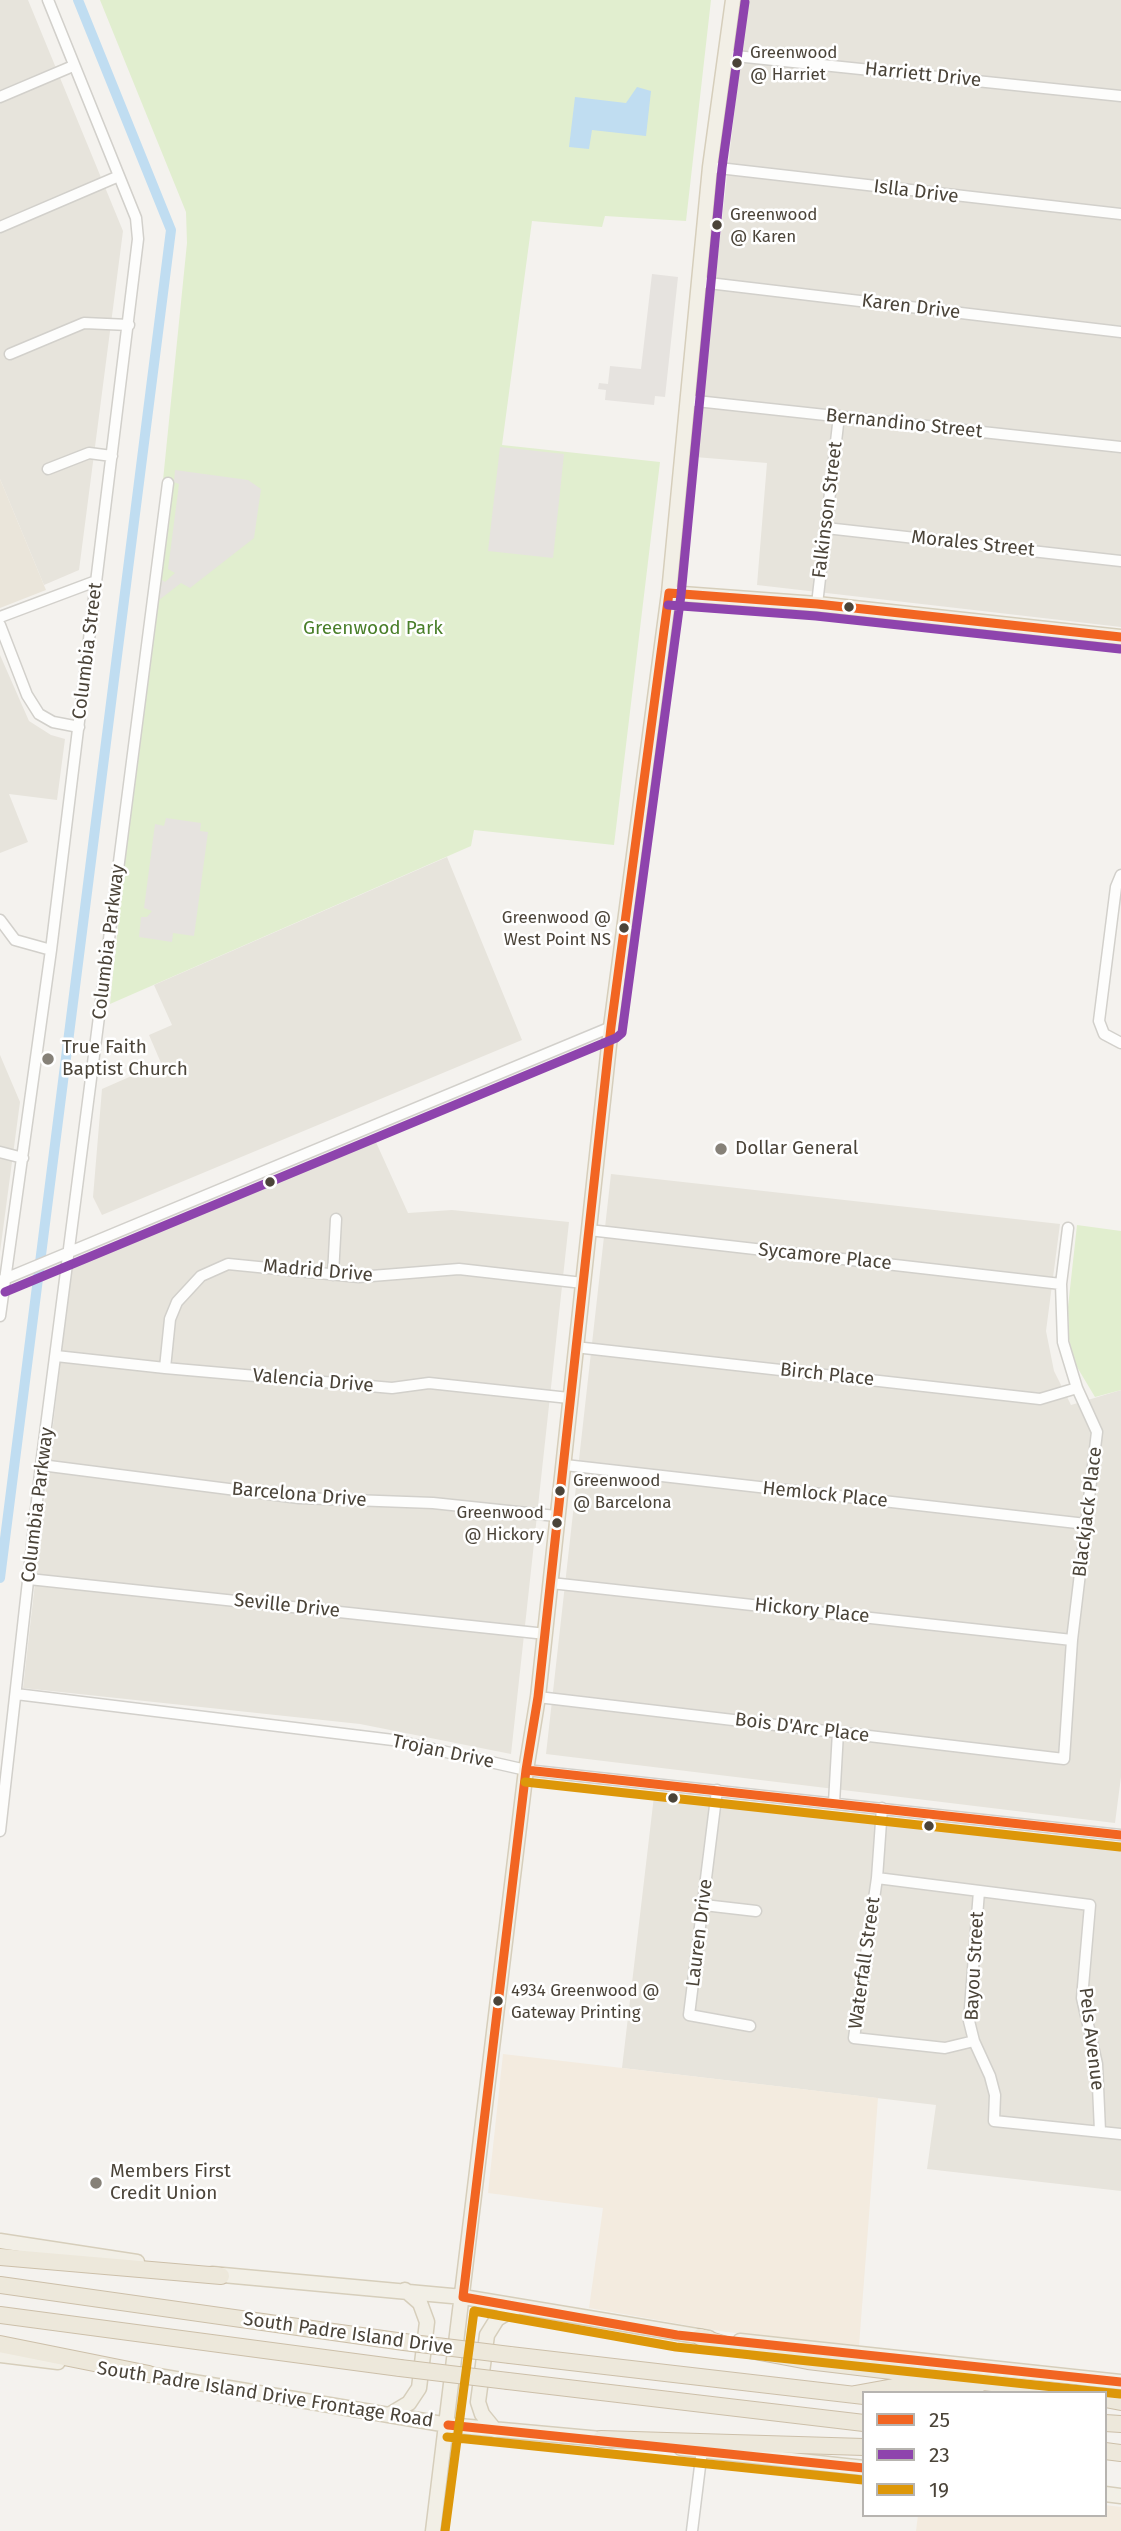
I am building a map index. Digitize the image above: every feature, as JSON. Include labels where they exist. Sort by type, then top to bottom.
[{"type":"highway","points":[[0,2257],[220,2276]]},
{"type":"highway","name":"South Padre Island Drive","points":[[0,2285],[404,2342],[858,2395]]},
{"type":"highway","name":"South Padre Island Drive","points":[[0,2315],[400,2368],[862,2423]]},
{"type":"highway","points":[[700,2337],[733,2347],[808,2361],[1059,2391]]},
{"type":"highway","points":[[0,2344],[149,2374]]},
{"type":"highway","name":"South Padre Island Drive","points":[[876,2391],[898,2386],[954,2391]]},
{"type":"highway","points":[[601,2439],[862,2447]]},
{"type":"main road","points":[[433,2531],[448,2426],[526,1770],[546,1634],[556,1516],[565,1465],[569,1398],[611,1027],[668,593],[710,167],[733,0]]},
{"type":"main road","points":[[668,593],[817,604],[1121,637]]},
{"type":"main road","points":[[0,2241],[220,2276],[463,2297],[700,2337],[1121,2382]]},
{"type":"main road","points":[[389,2415],[416,2396],[427,2322],[425,2311],[405,2290]]},
{"type":"main road","points":[[495,2430],[482,2414],[478,2402],[487,2335],[497,2319],[517,2308]]},
{"type":"main road","name":"South Padre Island Drive Frontage Road","points":[[0,2355],[149,2374],[448,2426],[601,2439],[862,2468]]},
{"type":"street","name":"Columbia Street","points":[[0,1316],[2,1280],[23,1158],[51,950],[138,239],[136,218],[48,0]]},
{"type":"street","name":"Harriett Drive","points":[[726,55],[1121,96]]},
{"type":"street","points":[[0,97],[74,66]]},
{"type":"street","name":"Islla Drive","points":[[710,167],[1121,214]]},
{"type":"street","points":[[0,227],[119,176]]},
{"type":"street","name":"Karen Drive","points":[[700,282],[1121,332]]},
{"type":"street","points":[[10,354],[84,323],[129,325]]},
{"type":"street","name":"Bernandino Street","points":[[687,400],[1121,447]]},
{"type":"street","name":"Falkinson Street","points":[[817,604],[839,416]]},
{"type":"street","points":[[48,469],[89,453],[112,456]]},
{"type":"street","name":"Columbia Parkway","points":[[0,1831],[41,1465],[56,1356],[63,1254],[168,483]]},
{"type":"street","name":"Morales Street","points":[[826,528],[1121,561]]},
{"type":"street","points":[[0,617],[96,581]]},
{"type":"street","points":[[0,625],[27,695],[39,714],[53,722],[79,727]]},
{"type":"street","points":[[1121,875],[1115,887],[1099,1021],[1104,1034],[1121,1043]]},
{"type":"street","points":[[0,920],[15,940],[51,950]]},
{"type":"street","points":[[2,1280],[611,1027]]},
{"type":"street","points":[[0,1152],[23,1158]]},
{"type":"street","points":[[333,1275],[336,1219]]},
{"type":"street","name":"Blackjack Place","points":[[1064,1759],[1073,1640],[1097,1432],[1077,1388],[1063,1342],[1061,1284],[1068,1228]]},
{"type":"street","name":"Sycamore Place","points":[[589,1230],[1061,1284]]},
{"type":"street","name":"Madrid Drive","points":[[164,1368],[170,1320],[177,1302],[189,1286],[213,1269],[241,1264],[333,1275],[372,1276],[459,1269],[583,1283]]},
{"type":"street","name":"Birch Place","points":[[575,1347],[1040,1399],[1077,1388]]},
{"type":"street","name":"Valencia Drive","points":[[56,1356],[392,1388],[429,1383],[569,1398]]},
{"type":"street","name":"Barcelona Drive","points":[[41,1465],[299,1498],[433,1503],[556,1516]]},
{"type":"street","name":"Hemlock Place","points":[[565,1465],[1086,1524]]},
{"type":"street","name":"Seville Drive","points":[[29,1578],[546,1634]]},
{"type":"street","name":"Hickory Place","points":[[551,1583],[1073,1640]]},
{"type":"street","name":"Trojan Drive","points":[[16,1694],[393,1740],[526,1770],[1121,1835]]},
{"type":"street","name":"Bois D'Arc Place","points":[[538,1697],[1064,1759]]},
{"type":"street","points":[[834,1803],[838,1732]]},
{"type":"street","name":"Lauren Drive","points":[[717,1790],[690,2015],[750,2026]]},
{"type":"street","name":"Waterfall Street","points":[[882,1808],[877,1878],[855,2038],[945,2048],[974,2041]]},
{"type":"street","points":[[877,1878],[979,1891]]},
{"type":"street","name":"Pels Avenue","points":[[979,1891],[1090,1905],[1082,1998],[1097,2064],[1100,2131]]},
{"type":"street","name":"Bayou Street","points":[[979,1891],[969,2002],[974,2041],[990,2076],[995,2095],[994,2121],[1100,2131]]},
{"type":"street","points":[[704,1905],[756,1911]]},
{"type":"street","points":[[1100,2131],[1121,2134]]},
{"type":"street","points":[[692,2531],[702,2450]]},
{"type":"shaded area","points":[[0,0],[28,0],[123,231],[79,570],[44,585],[0,479]]},
{"type":"shaded area","points":[[747,0],[1121,0],[1121,627],[757,585],[767,463],[695,457]]},
{"type":"shaded area","points":[[652,274],[678,277],[665,397],[655,396],[654,405],[605,400],[606,390],[598,389],[599,383],[608,384],[610,366],[641,369]]},
{"type":"shaded area","points":[[500,447],[564,454],[553,558],[488,551]]},
{"type":"shaded area","points":[[175,470],[248,480],[261,489],[254,538],[190,588],[181,583],[159,600],[162,580],[165,582],[175,573],[168,569],[179,484],[174,482]]},
{"type":"shaded area","points":[[0,479],[46,590],[0,608]]},
{"type":"shaded area","points":[[0,655],[29,721],[51,735],[65,739],[57,800],[9,794],[28,842],[0,853]]},
{"type":"shaded area","points":[[166,818],[201,823],[200,831],[208,832],[194,936],[173,933],[172,942],[139,937],[141,917],[147,917],[152,911],[144,908],[155,824],[164,826]]},
{"type":"shaded area","points":[[447,857],[522,1040],[102,1215],[93,1197],[102,1089],[161,1063],[149,1035],[172,1025],[154,985]]},
{"type":"shaded area","points":[[0,1055],[20,1102],[0,1252]]},
{"type":"shaded area","points":[[375,1140],[408,1213],[452,1210],[569,1222],[511,1754],[360,1724],[23,1688],[71,1268]]},
{"type":"shaded area","points":[[611,1174],[1060,1224],[1046,1331],[1054,1371],[1071,1405],[1121,1390],[1121,1777],[1115,1823],[546,1754]]},
{"type":"shaded area","points":[[654,1796],[1121,1850],[1121,2191],[927,2169],[936,2105],[622,2068]]},
{"type":"shaded area","points":[[503,2054],[878,2098],[859,2346],[726,2332],[589,2308],[603,2208],[488,2193]]},
{"type":"shaded area","points":[[1107,2505],[1121,2507],[1121,2531],[916,2531],[918,2517],[1107,2517]]},
{"type":"green space","name":"Greenwood Park","points":[[100,0],[711,0],[686,221],[605,216],[602,227],[532,221],[502,445],[660,462],[614,845],[474,830],[471,846],[110,1004],[187,243],[186,212]]},
{"type":"green space","points":[[1077,1225],[1121,1231],[1121,1390],[1095,1397],[1074,1362],[1069,1339],[1068,1307]]},
{"type":"water","points":[[637,87],[651,91],[646,136],[592,130],[589,149],[569,147],[575,97],[626,103]]},
{"type":"waterway","points":[[0,1578],[171,230],[78,0]]},
{"type":"transit line","name":"23","points":[[5,1292],[616,1038],[622,1033],[681,595],[722,168],[745,2]]},
{"type":"transit line","name":"25","points":[[1121,637],[817,604],[669,593],[611,1027],[538,1697],[526,1770],[463,2297],[677,2335],[1121,2382]]},
{"type":"transit line","name":"23","points":[[668,605],[816,616],[1120,649]]},
{"type":"transit line","name":"25","points":[[526,1770],[1121,1835]]},
{"type":"transit line","name":"19","points":[[525,1782],[1120,1847]]},
{"type":"transit line","name":"19","points":[[445,2531],[474,2311],[676,2347],[1092,2391]]},
{"type":"transit line","name":"19","points":[[1107,2393],[1120,2394]]},
{"type":"transit line","name":"25","points":[[448,2425],[862,2468]]},
{"type":"transit line","name":"19","points":[[447,2437],[862,2480]]},
{"type":"place","name":"Greenwood @ Harriet","points":[[737,63]]},
{"type":"place","name":"Greenwood @ Karen","points":[[717,225]]},
{"type":"place","name":"Greenwood @ West Point NS","points":[[624,928]]},
{"type":"place","name":"True Faith Baptist Church","points":[[48,1059]]},
{"type":"place","name":"Dollar General","points":[[721,1149]]},
{"type":"place","name":"Greenwood @ Barcelona","points":[[560,1491]]},
{"type":"place","name":"Greenwood @ Hickory","points":[[557,1523]]},
{"type":"place","name":"4934 Greenwood @ Gateway Printing","points":[[498,2001]]},
{"type":"place","name":"Members First Credit Union","points":[[96,2183]]}]
